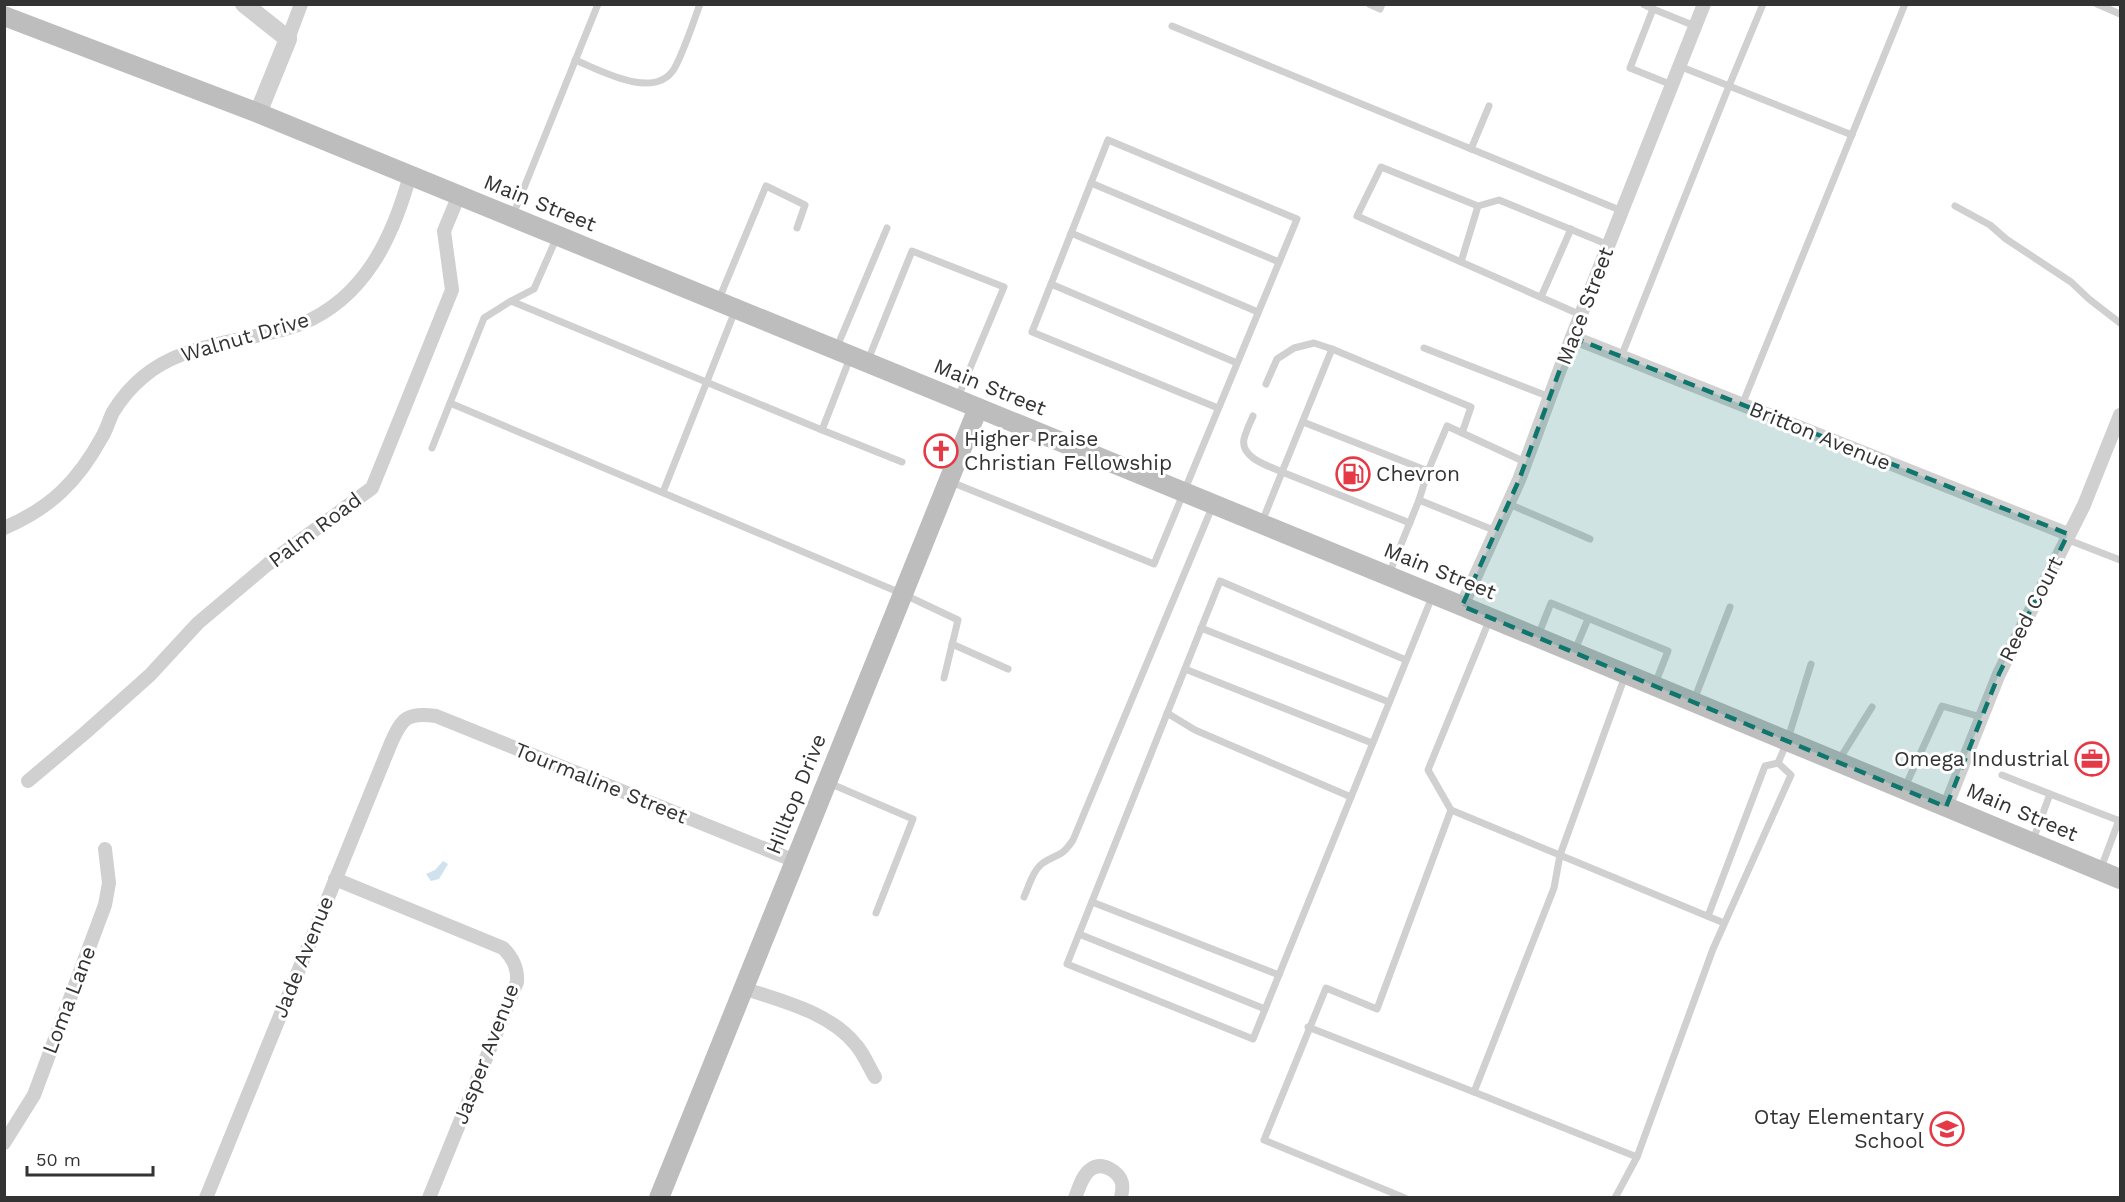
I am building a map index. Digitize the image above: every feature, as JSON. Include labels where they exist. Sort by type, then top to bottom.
[{"type":"main road","name":"Main Street","points":[[4,16],[258,113],[1462,606],[2121,879]]},
{"type":"main road","name":"Hilltop Drive","points":[[659,1197],[978,408]]},
{"type":"street","points":[[244,4],[288,39]]},
{"type":"street","points":[[258,113],[301,4]]},
{"type":"street","name":"Mace Street","points":[[1462,606],[1526,463],[1572,337],[1704,4]]},
{"type":"street","name":"Walnut Drive","points":[[4,528],[24,520],[39,510],[67,486],[93,454],[113,412],[124,397],[152,370],[184,352],[284,330],[303,323],[321,314],[349,293],[369,272],[400,211],[410,175]]},
{"type":"street","name":"Palm Road","points":[[28,781],[150,675],[198,623],[268,564],[372,488],[452,290],[444,231],[459,195]]},
{"type":"street","name":"Britton Avenue","points":[[1572,337],[2067,537]]},
{"type":"street","name":"Reed Court","points":[[1946,807],[1999,674],[2084,505],[2121,415]]},
{"type":"street","name":"Tourmaline Street","points":[[405,719],[421,714],[436,716],[795,861]]},
{"type":"street","name":"Jade Avenue","points":[[206,1197],[399,724],[405,719]]},
{"type":"street","name":"Loma Lane","points":[[4,1143],[34,1095],[105,905],[109,883],[105,849]]},
{"type":"street","name":"Jasper Avenue","points":[[335,879],[503,948],[512,958],[517,969],[517,982],[429,1197]]},
{"type":"street","points":[[744,988],[805,1010],[830,1022],[856,1044],[875,1077]]},
{"type":"street","points":[[1076,1197],[1086,1174],[1091,1169],[1103,1167],[1113,1171],[1121,1180],[1121,1197]]},
{"type":"lane","points":[[512,217],[598,4]]},
{"type":"lane","points":[[576,60],[631,82],[650,84],[673,70],[700,4]]},
{"type":"lane","points":[[1369,4],[1380,9],[1382,4]]},
{"type":"lane","points":[[1642,4],[1695,26]]},
{"type":"lane","points":[[1621,357],[1763,4]]},
{"type":"lane","points":[[1742,405],[1905,4]]},
{"type":"lane","points":[[2097,4],[2121,14]]},
{"type":"lane","points":[[1653,9],[1630,68],[1672,85]]},
{"type":"lane","points":[[1172,26],[1623,211]]},
{"type":"lane","points":[[1679,66],[1852,135]]},
{"type":"lane","points":[[1472,149],[1489,106]]},
{"type":"lane","points":[[948,481],[1154,564],[1297,219],[1108,140],[1032,332],[1218,408]]},
{"type":"lane","points":[[1581,315],[1357,216],[1381,167],[1478,206],[1499,200],[1609,245]]},
{"type":"lane","points":[[1091,183],[1279,262]]},
{"type":"lane","points":[[663,492],[706,382],[727,305],[766,186],[805,205],[797,228]]},
{"type":"lane","points":[[1461,262],[1478,206]]},
{"type":"lane","points":[[1955,206],[1990,225],[2006,239],[2071,282],[2121,323]]},
{"type":"lane","points":[[822,430],[851,356],[886,228]]},
{"type":"lane","points":[[1541,297],[1571,229]]},
{"type":"lane","points":[[1071,233],[1258,312]]},
{"type":"lane","points":[[432,448],[484,318],[534,290],[557,236]]},
{"type":"lane","points":[[851,356],[912,252],[1004,287],[957,399]]},
{"type":"lane","points":[[1051,284],[1237,363]]},
{"type":"lane","points":[[511,301],[902,462]]},
{"type":"lane","points":[[1266,384],[1277,359],[1293,348],[1314,343],[1472,407],[1462,433]]},
{"type":"lane","points":[[1425,348],[1550,398]]},
{"type":"lane","points":[[1261,524],[1332,349]]},
{"type":"lane","points":[[450,403],[903,594],[958,620],[944,678]]},
{"type":"lane","points":[[1252,416],[1243,442],[1246,452],[1258,462],[1410,523]]},
{"type":"lane","points":[[1303,422],[1428,471]]},
{"type":"lane","points":[[1388,576],[1447,426],[1526,463]]},
{"type":"lane","points":[[1419,500],[1496,531]]},
{"type":"lane","points":[[1509,504],[1590,539]]},
{"type":"lane","points":[[1024,897],[1041,864],[1064,853],[1073,840],[1213,505]]},
{"type":"lane","points":[[2067,537],[2121,560]]},
{"type":"lane","points":[[1406,660],[1220,581],[1067,964],[1253,1039],[1351,797],[1372,743],[1406,660],[1432,594]]},
{"type":"lane","points":[[1537,638],[1551,603],[1668,651],[1654,686]]},
{"type":"lane","points":[[1693,702],[1730,607]]},
{"type":"lane","points":[[1490,618],[1428,770],[1451,810],[1724,923]]},
{"type":"lane","points":[[1574,653],[1588,619]]},
{"type":"lane","points":[[1201,628],[1389,702]]},
{"type":"lane","points":[[952,644],[1008,669]]},
{"type":"lane","points":[[1778,763],[1787,742],[1811,664]]},
{"type":"lane","points":[[1185,669],[1372,743]]},
{"type":"lane","points":[[1474,1092],[1554,888],[1560,855],[1626,674]]},
{"type":"lane","points":[[1903,789],[1942,706],[1981,717]]},
{"type":"lane","points":[[1837,762],[1872,707]]},
{"type":"lane","points":[[1167,713],[1196,730],[1351,797]]},
{"type":"lane","points":[[1708,916],[1765,766],[1778,763]]},
{"type":"lane","points":[[1615,1197],[1637,1157],[1724,923],[1791,775],[1778,763]]},
{"type":"lane","points":[[2002,775],[2120,821],[2100,871]]},
{"type":"lane","points":[[827,782],[913,819],[876,913]]},
{"type":"lane","points":[[2032,842],[2050,794]]},
{"type":"lane","points":[[1405,1197],[1264,1140],[1308,1027],[1326,988],[1377,1009],[1451,810]]},
{"type":"lane","points":[[1092,902],[1279,975]]},
{"type":"lane","points":[[1078,934],[1265,1009]]},
{"type":"lane","points":[[1308,1027],[1637,1157]]},
{"type":"highlighted area","points":[[1572,337],[2068,534],[1999,674],[1946,807],[1462,606],[1519,480]]},
{"type":"water","points":[[443,861],[448,864],[439,879],[431,881],[426,874],[435,870]]},
{"type":"place","name":"Higher Praise Christian Fellowship","points":[[941,451]]},
{"type":"place","name":"Chevron","points":[[1353,474]]},
{"type":"place","name":"Omega Industrial","points":[[2092,759]]},
{"type":"place","name":"Otay Elementary School","points":[[1947,1129]]}]
